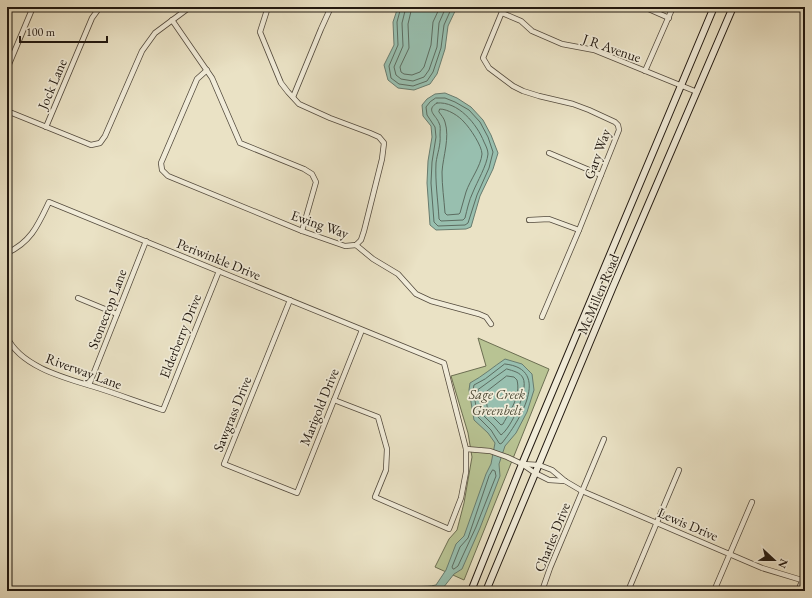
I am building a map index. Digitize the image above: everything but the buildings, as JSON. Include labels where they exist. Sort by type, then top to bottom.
[{"type":"main road","name":"McMillen Road","points":[[471,591],[522,464],[714,7]]},
{"type":"main road","name":"McMillen Road","points":[[486,591],[733,7]]},
{"type":"street","points":[[7,69],[33,7]]},
{"type":"street","name":"Jock Lane","points":[[46,127],[92,18],[100,7]]},
{"type":"street","points":[[7,112],[91,144],[100,143],[105,136],[142,51],[154,33],[190,7]]},
{"type":"street","name":"Ewing Way","points":[[207,70],[197,79],[161,163],[162,170],[168,176],[302,231],[345,246],[356,245],[364,231],[382,159],[384,143],[379,137],[299,104],[281,82],[260,32],[267,7]]},
{"type":"street","points":[[293,97],[331,7]]},
{"type":"street","name":"Gary Way","points":[[504,7],[483,58],[489,68],[507,82],[523,91],[572,104],[615,122],[618,125],[619,130],[542,317]]},
{"type":"street","points":[[644,7],[669,18]]},
{"type":"street","points":[[645,71],[674,7]]},
{"type":"street","name":"J R Avenue","points":[[502,13],[521,21],[532,31],[562,44],[594,50],[696,92]]},
{"type":"street","points":[[172,20],[212,78],[240,143],[304,169],[312,174],[316,182],[302,231]]},
{"type":"street","points":[[549,153],[601,175]]},
{"type":"street","name":"Periwinkle Drive","points":[[7,253],[28,238],[38,225],[49,202],[444,362],[466,449]]},
{"type":"street","points":[[529,220],[549,219],[579,230]]},
{"type":"street","name":"Stonecrop Lane","points":[[89,386],[146,241]]},
{"type":"street","points":[[356,245],[373,259],[398,274],[416,294],[431,301],[478,314],[486,318],[491,324]]},
{"type":"street","name":"Elderberry Drive","points":[[163,410],[219,271]]},
{"type":"street","points":[[78,298],[117,314]]},
{"type":"street","name":"Sawgrass Drive","points":[[290,300],[224,464],[297,492]]},
{"type":"street","name":"Marigold Drive","points":[[297,492],[362,330]]},
{"type":"street","name":"Riverway Lane","points":[[7,337],[9,342],[22,357],[42,369],[163,410]]},
{"type":"street","points":[[334,400],[378,417],[387,449],[386,470],[375,498],[449,529],[461,498],[466,472],[466,449]]},
{"type":"street","name":"Charles Drive","points":[[542,591],[550,568],[604,439]]},
{"type":"street","name":"Lewis Drive","points":[[466,449],[490,452],[508,457],[549,480],[565,481]]},
{"type":"street","name":"Lewis Drive","points":[[522,464],[538,465],[552,470],[565,481],[582,491],[762,568],[804,581]]},
{"type":"street","points":[[628,591],[679,470]]},
{"type":"street","points":[[714,591],[752,502]]},
{"type":"street","points":[[798,591],[804,581],[805,574]]},
{"type":"green space","name":"Sage Creek Greenbelt","points":[[478,338],[549,369],[464,580],[435,567],[449,539],[457,530],[464,503],[472,457],[468,433],[451,376],[486,366]]},
{"type":"water","points":[[398,7],[457,7],[448,26],[445,49],[437,74],[430,84],[414,90],[398,88],[388,80],[384,65],[394,45],[393,22]]},
{"type":"water","points":[[445,93],[457,98],[471,107],[483,120],[498,153],[493,169],[480,196],[471,227],[466,229],[436,230],[430,225],[427,183],[428,161],[432,137],[431,126],[423,116],[422,105],[427,99],[435,94]]},
{"type":"water","points":[[505,359],[522,364],[532,374],[534,390],[527,412],[516,433],[505,446],[499,464],[500,476],[480,528],[462,569],[454,574],[443,588],[444,591],[407,591],[418,587],[436,585],[446,570],[456,544],[464,536],[491,464],[495,443],[488,433],[474,420],[469,390],[470,383]]}]
